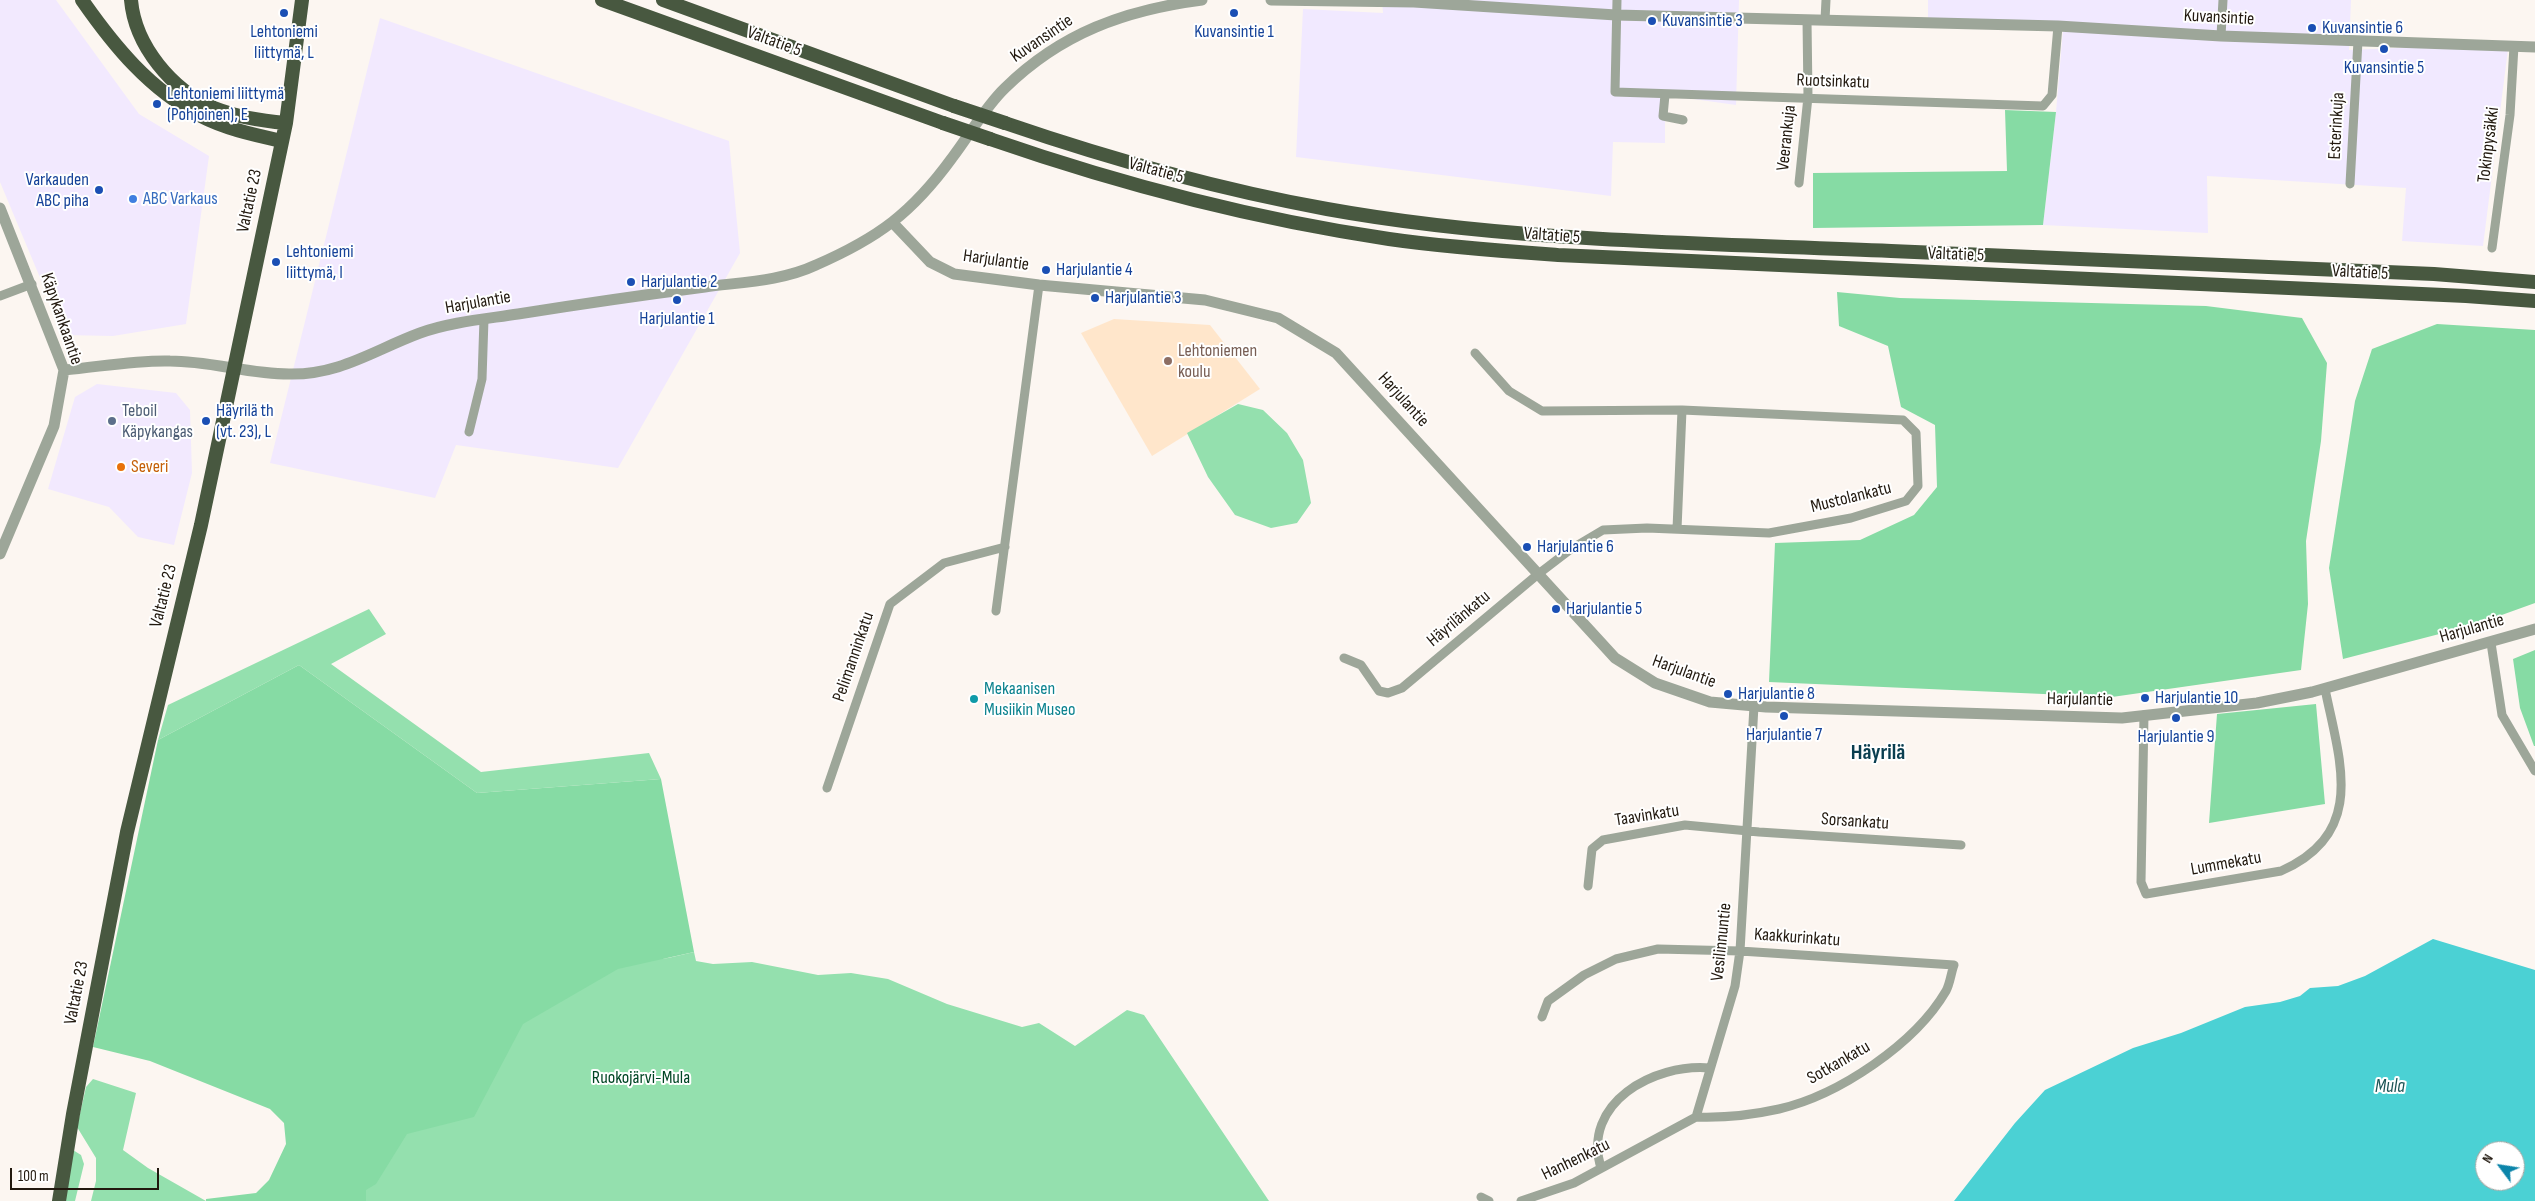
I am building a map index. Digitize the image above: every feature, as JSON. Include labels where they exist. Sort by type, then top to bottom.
[{"type":"highway","points":[[82,0],[121,52],[164,93],[202,117],[282,141]]},
{"type":"highway","points":[[130,0],[134,20],[144,45],[155,60],[180,85],[214,108],[262,121],[286,124]]},
{"type":"highway","name":"Valtatie 23","points":[[58,1201],[74,1105],[127,832],[200,525],[286,124],[302,0]]},
{"type":"highway","name":"Valtatie 5","points":[[602,0],[942,123],[1057,162],[1189,199],[1322,227],[1459,247],[1617,258],[2535,301]]},
{"type":"highway","name":"Valtatie 5","points":[[663,0],[954,106],[1133,164],[1261,196],[1329,209],[1490,231],[1720,244],[2434,274],[2535,282]]},
{"type":"highway","points":[[689,0],[750,32]]},
{"type":"street","name":"Kuvansintie","points":[[944,171],[1003,89],[1044,55],[1082,32],[1124,14],[1159,6],[1202,0]]},
{"type":"street","name":"Kuvansintie","points":[[1271,0],[1414,2],[1616,15],[2058,26],[2221,36],[2535,47]]},
{"type":"street","points":[[1616,15],[1617,0]]},
{"type":"street","points":[[1825,20],[1826,0]]},
{"type":"street","points":[[2221,36],[2223,0]]},
{"type":"street","name":"Ruotsinkatu","points":[[1616,15],[1615,92],[2043,106],[2052,95],[2058,26]]},
{"type":"street","name":"Veerankuja","points":[[1799,183],[1808,97],[1807,20]]},
{"type":"street","name":"Esterinkuja","points":[[2350,184],[2358,41]]},
{"type":"street","name":"Tokinpysäkki","points":[[2492,248],[2510,115],[2514,46]]},
{"type":"street","points":[[1665,95],[1663,116],[1683,120]]},
{"type":"street","name":"Harjulantie","points":[[64,370],[169,361],[203,363],[234,369],[290,374],[342,368],[422,332],[484,319],[772,278],[811,268],[852,248],[892,224],[914,206],[944,171]]},
{"type":"street","name":"Käpykankaantie","points":[[0,208],[32,284],[64,370],[54,426],[0,554]]},
{"type":"street","name":"Harjulantie","points":[[892,224],[930,262],[954,274],[1039,285],[1206,300],[1278,318],[1336,352],[1537,575],[1615,658],[1655,683],[1710,702],[1754,706],[1980,715],[2122,718],[2257,703],[2325,689],[2535,629]]},
{"type":"street","points":[[0,296],[32,284]]},
{"type":"street","points":[[996,611],[1006,547],[1039,285]]},
{"type":"street","points":[[469,432],[485,361],[484,319]]},
{"type":"street","name":"Mustolankatu","points":[[1475,352],[1509,391],[1542,411],[1682,410],[1903,420],[1916,432],[1918,486],[1906,501],[1851,518],[1769,533],[1677,529],[1603,530],[1572,549],[1537,575]]},
{"type":"street","points":[[1677,529],[1682,410]]},
{"type":"street","name":"Pelimanninkatu","points":[[826,788],[890,604],[944,563],[1006,547]]},
{"type":"street","name":"Häyrilänkatu","points":[[1344,658],[1361,664],[1379,691],[1388,693],[1402,688],[1537,575]]},
{"type":"street","points":[[2491,643],[2502,715],[2535,771]]},
{"type":"street","name":"Lummekatu","points":[[2144,715],[2141,882],[2146,894],[2281,871],[2297,864],[2323,843],[2333,828],[2342,793],[2337,746],[2325,689]]},
{"type":"street","name":"Vesilinnuntie","points":[[1696,1117],[1735,986],[1740,951],[1754,706]]},
{"type":"street","name":"Taavinkatu","points":[[1588,886],[1592,849],[1603,840],[1685,825],[1747,831]]},
{"type":"street","name":"Sorsankatu","points":[[1747,831],[1961,845]]},
{"type":"street","name":"Kaakkurinkatu","points":[[1542,1017],[1548,1001],[1565,988],[1616,959],[1658,948],[1740,951],[1954,965]]},
{"type":"street","name":"Sotkankatu","points":[[1696,1117],[1746,1115],[1781,1109],[1813,1098],[1843,1084],[1904,1041],[1927,1018],[1947,989],[1954,965]]},
{"type":"street","points":[[1601,1168],[1596,1153],[1598,1134],[1608,1111],[1622,1096],[1658,1074],[1691,1067],[1710,1068]]},
{"type":"street","name":"Hanhenkatu","points":[[1521,1201],[1574,1183],[1696,1117]]},
{"type":"shaded area","points":[[0,0],[56,0],[139,114],[209,156],[186,324],[113,336],[64,335],[0,182]]},
{"type":"shaded area","points":[[1382,0],[1739,0],[1736,105],[1665,95],[1665,143],[1613,142],[1611,196],[1296,157],[1303,9],[1383,13]]},
{"type":"shaded area","points":[[1928,0],[2351,0],[2349,50],[2421,47],[2508,49],[2483,246],[2402,241],[2406,188],[2207,176],[2208,233],[2043,225],[2063,30],[1928,27]]},
{"type":"shaded area","points":[[380,18],[729,141],[740,253],[618,468],[456,445],[435,498],[270,463]]},
{"type":"shaded area","name":"Lehtoniemen koulu","points":[[1114,319],[1210,325],[1260,389],[1152,456],[1081,333]]},
{"type":"shaded area","points":[[97,384],[176,393],[190,410],[192,473],[174,545],[138,537],[109,507],[48,489],[75,397]]},
{"type":"green space","points":[[2005,110],[2056,112],[2043,225],[1813,228],[1813,173],[2007,171]]},
{"type":"green space","points":[[1837,292],[1900,298],[2206,306],[2302,318],[2327,363],[2321,441],[2306,541],[2308,604],[2301,670],[2112,697],[1769,682],[1775,543],[1860,540],[1914,515],[1937,487],[1935,425],[1901,407],[1888,346],[1839,326]]},
{"type":"green space","points":[[2437,324],[2535,330],[2535,603],[2474,625],[2343,659],[2329,568],[2355,401],[2372,349]]},
{"type":"green space","points":[[1238,404],[1263,410],[1287,433],[1303,460],[1311,503],[1297,523],[1271,528],[1235,515],[1208,477],[1187,433]]},
{"type":"green space","points":[[369,609],[386,634],[331,664],[481,772],[649,753],[661,779],[477,793],[299,665],[158,740],[168,705]]},
{"type":"green space","points":[[2535,650],[2534,746],[2520,708],[2513,659]]},
{"type":"green space","points":[[299,665],[477,793],[661,779],[694,952],[618,969],[523,1024],[474,1117],[407,1134],[376,1184],[366,1190],[366,1201],[206,1201],[206,1199],[256,1193],[269,1180],[286,1144],[284,1123],[270,1109],[150,1061],[93,1047],[158,740]]},
{"type":"green space","points":[[2316,704],[2325,804],[2209,823],[2217,714]]},
{"type":"green space","name":"Ruokojärvi-Mula","points":[[694,952],[696,961],[713,964],[752,962],[818,975],[851,973],[888,979],[947,1004],[1022,1027],[1039,1023],[1075,1046],[1127,1010],[1144,1015],[1269,1201],[343,1201],[421,1037],[585,968],[668,958]]},
{"type":"green space","points":[[93,1079],[136,1093],[123,1150],[148,1168],[206,1201],[91,1201],[96,1181],[96,1158],[77,1127],[86,1087]]},
{"type":"green space","points":[[73,1150],[81,1155],[84,1164],[75,1201],[64,1201]]},
{"type":"water","name":"Mula","points":[[2433,939],[2535,970],[2535,1201],[1954,1201],[2015,1123],[2045,1090],[2133,1048],[2181,1033],[2245,1007],[2280,1002],[2300,996],[2310,988],[2338,986],[2365,976]]},
{"type":"place","name":"Lehtoniemi liittymä, L","points":[[284,13]]},
{"type":"place","name":"Kuvansintie 1","points":[[1234,13]]},
{"type":"place","name":"Kuvansintie 3","points":[[1652,21]]},
{"type":"place","name":"Kuvansintie 6","points":[[2312,28]]},
{"type":"place","name":"Kuvansintie 5","points":[[2384,49]]},
{"type":"place","name":"Lehtoniemi liittymä (Pohjoinen), E","points":[[157,104]]},
{"type":"place","name":"Varkauden ABC piha","points":[[99,190]]},
{"type":"place","name":"ABC Varkaus","points":[[133,199]]},
{"type":"place","name":"Lehtoniemi liittymä, I","points":[[276,262]]},
{"type":"place","name":"Harjulantie 4","points":[[1046,270]]},
{"type":"place","name":"Harjulantie 2","points":[[631,282]]},
{"type":"place","name":"Harjulantie 3","points":[[1095,298]]},
{"type":"place","name":"Harjulantie 1","points":[[677,300]]},
{"type":"place","name":"Lehtoniemen koulu","points":[[1168,361]]},
{"type":"place","name":"Teboil Käpykangas","points":[[112,421]]},
{"type":"place","name":"Häyrilä th (vt. 23), L","points":[[206,421]]},
{"type":"place","name":"Severi","points":[[121,467]]},
{"type":"place","name":"Harjulantie 6","points":[[1527,547]]},
{"type":"place","name":"Harjulantie 5","points":[[1556,609]]},
{"type":"place","name":"Harjulantie 8","points":[[1728,694]]},
{"type":"place","name":"Harjulantie 10","points":[[2145,698]]},
{"type":"place","name":"Mekaanisen Musiikin Museo","points":[[974,699]]},
{"type":"place","name":"Harjulantie 7","points":[[1784,716]]},
{"type":"place","name":"Harjulantie 9","points":[[2176,718]]},
{"type":"district","name":"Häyrilä","points":[[1878,753]]}]
